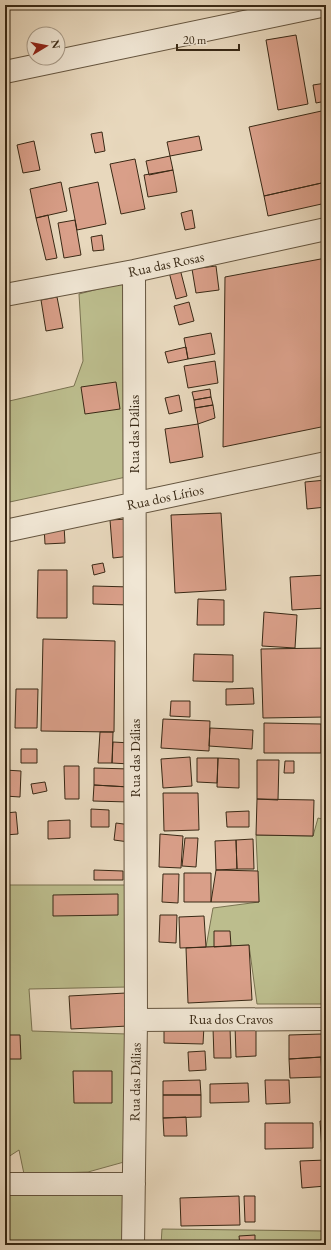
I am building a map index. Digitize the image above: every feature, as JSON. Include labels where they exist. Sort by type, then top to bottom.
[{"type":"street","points":[[5,72],[326,5]]},
{"type":"street","name":"Rua das Rosas","points":[[5,295],[134,271],[326,229]]},
{"type":"street","name":"Rua das Dálias","points":[[134,271],[136,1020],[134,1245]]},
{"type":"street","name":"Rua dos Lírios","points":[[5,531],[326,463]]},
{"type":"street","name":"Rua dos Cravos","points":[[136,1020],[326,1019]]},
{"type":"street","points":[[5,1184],[134,1184]]},
{"type":"green space","points":[[129,281],[126,477],[5,503],[5,402],[74,386],[83,361],[79,294]]},
{"type":"green space","points":[[318,818],[326,820],[326,1004],[257,1004],[249,945],[206,947],[213,908],[259,902],[256,835],[313,836]]},
{"type":"green space","points":[[5,885],[128,885],[127,987],[29,989],[32,1031],[127,1034],[124,1162],[88,1172],[24,1174],[19,1150],[5,1159]]},
{"type":"green space","points":[[5,1191],[124,1193],[123,1245],[5,1245]]},
{"type":"green space","points":[[162,1229],[326,1231],[326,1245],[161,1245]]},
{"type":"building","points":[[296,35],[308,104],[278,110],[266,40]]},
{"type":"building","points":[[326,83],[326,101],[316,103],[313,85]]},
{"type":"building","points":[[326,110],[326,182],[264,196],[249,127]]},
{"type":"building","points":[[102,132],[105,151],[95,153],[91,134]]},
{"type":"building","points":[[199,136],[202,150],[170,156],[167,142]]},
{"type":"building","points":[[34,141],[40,170],[23,173],[17,145]]},
{"type":"building","points":[[170,156],[173,170],[149,175],[146,161]]},
{"type":"building","points":[[135,159],[145,209],[121,214],[110,164]]},
{"type":"building","points":[[173,170],[177,192],[148,197],[144,175]]},
{"type":"building","points":[[61,182],[67,211],[36,218],[30,189]]},
{"type":"building","points":[[98,182],[106,224],[77,230],[69,188]]},
{"type":"building","points":[[326,182],[326,203],[268,216],[264,196]]},
{"type":"building","points":[[192,210],[195,228],[185,230],[181,213]]},
{"type":"building","points":[[48,215],[57,258],[46,260],[36,218]]},
{"type":"building","points":[[75,220],[81,255],[64,258],[58,223]]},
{"type":"building","points":[[102,235],[104,250],[93,251],[91,237]]},
{"type":"building","points":[[326,258],[326,426],[223,447],[225,277]]},
{"type":"building","points":[[216,266],[219,290],[196,293],[192,269]]},
{"type":"building","points":[[180,269],[187,296],[176,299],[169,272]]},
{"type":"building","points":[[57,297],[63,328],[46,331],[41,300]]},
{"type":"building","points":[[189,302],[194,321],[179,325],[174,306]]},
{"type":"building","points":[[211,333],[215,354],[188,359],[184,338]]},
{"type":"building","points":[[186,347],[188,359],[168,363],[165,352]]},
{"type":"building","points":[[215,361],[218,383],[188,388],[184,366]]},
{"type":"building","points":[[116,382],[120,409],[85,414],[81,387]]},
{"type":"building","points":[[210,389],[211,397],[194,400],[192,392]]},
{"type":"building","points":[[179,395],[182,411],[169,414],[165,398]]},
{"type":"building","points":[[211,397],[213,405],[195,408],[194,400]]},
{"type":"building","points":[[213,405],[215,418],[198,424],[195,408]]},
{"type":"building","points":[[198,424],[203,457],[170,463],[165,429]]},
{"type":"building","points":[[326,480],[326,507],[307,509],[305,482]]},
{"type":"building","points":[[221,513],[226,590],[175,593],[171,515]]},
{"type":"building","points":[[128,519],[131,556],[113,558],[110,520]]},
{"type":"building","points":[[64,525],[65,543],[45,544],[44,526]]},
{"type":"building","points":[[103,563],[105,572],[94,575],[92,565]]},
{"type":"building","points":[[38,570],[67,570],[67,618],[37,618]]},
{"type":"building","points":[[326,575],[326,608],[292,610],[290,577]]},
{"type":"building","points":[[93,586],[131,587],[130,605],[93,604]]},
{"type":"building","points":[[198,599],[224,600],[224,625],[197,625]]},
{"type":"building","points":[[264,612],[297,615],[295,648],[262,646]]},
{"type":"building","points":[[43,639],[115,641],[114,732],[41,731]]},
{"type":"building","points":[[326,648],[326,717],[263,718],[261,649]]},
{"type":"building","points":[[194,654],[233,655],[233,682],[193,681]]},
{"type":"building","points":[[253,688],[254,704],[226,705],[226,689]]},
{"type":"building","points":[[16,689],[38,689],[37,728],[15,728]]},
{"type":"building","points":[[5,695],[8,695],[7,727],[5,727]]},
{"type":"building","points":[[171,701],[190,701],[190,717],[170,716]]},
{"type":"building","points":[[163,719],[210,721],[209,751],[161,748]]},
{"type":"building","points":[[264,723],[321,724],[321,753],[264,753]]},
{"type":"building","points":[[210,728],[253,730],[252,749],[209,746]]},
{"type":"building","points":[[100,732],[113,732],[112,763],[98,763]]},
{"type":"building","points":[[113,742],[131,743],[130,764],[112,763]]},
{"type":"building","points":[[21,749],[37,749],[37,763],[21,763]]},
{"type":"building","points":[[190,757],[192,786],[163,788],[161,759]]},
{"type":"building","points":[[197,758],[218,758],[217,783],[197,782]]},
{"type":"building","points":[[218,758],[239,759],[239,788],[217,787]]},
{"type":"building","points":[[257,760],[279,760],[278,800],[257,799]]},
{"type":"building","points":[[285,761],[294,761],[294,773],[284,773]]},
{"type":"building","points":[[64,766],[79,766],[79,799],[65,799]]},
{"type":"building","points":[[94,768],[130,769],[129,787],[94,785]]},
{"type":"building","points":[[5,770],[21,771],[20,797],[5,796]]},
{"type":"building","points":[[45,782],[47,791],[33,794],[31,784]]},
{"type":"building","points":[[94,785],[129,787],[129,802],[93,801]]},
{"type":"building","points":[[163,793],[198,793],[199,830],[164,831]]},
{"type":"building","points":[[257,799],[314,800],[313,836],[256,835]]},
{"type":"building","points":[[91,809],[109,810],[109,827],[91,827]]},
{"type":"building","points":[[249,811],[249,827],[227,827],[226,812]]},
{"type":"building","points":[[16,812],[18,834],[5,835],[5,813]]},
{"type":"building","points":[[70,820],[70,838],[48,839],[48,821]]},
{"type":"building","points":[[116,823],[131,825],[129,842],[114,840]]},
{"type":"building","points":[[160,834],[183,836],[181,868],[159,867]]},
{"type":"building","points":[[185,838],[198,838],[196,867],[182,866]]},
{"type":"building","points":[[253,839],[254,869],[237,869],[236,840]]},
{"type":"building","points":[[236,840],[237,869],[216,870],[215,841]]},
{"type":"building","points":[[94,870],[123,871],[123,880],[94,880]]},
{"type":"building","points":[[216,870],[258,871],[259,902],[211,902]]},
{"type":"building","points":[[184,873],[211,873],[211,902],[184,902]]},
{"type":"building","points":[[163,874],[179,874],[178,903],[162,902]]},
{"type":"building","points":[[118,894],[118,915],[53,916],[53,895]]},
{"type":"building","points":[[160,915],[177,915],[176,943],[159,942]]},
{"type":"building","points":[[204,916],[206,947],[180,948],[179,917]]},
{"type":"building","points":[[214,931],[230,931],[231,946],[214,947]]},
{"type":"building","points":[[249,945],[252,1000],[188,1003],[186,948]]},
{"type":"building","points":[[126,993],[128,1026],[71,1029],[69,996]]},
{"type":"building","points":[[164,1025],[204,1026],[203,1044],[164,1043]]},
{"type":"building","points":[[235,1025],[256,1025],[256,1056],[236,1057]]},
{"type":"building","points":[[213,1028],[230,1028],[231,1058],[214,1058]]},
{"type":"building","points":[[322,1034],[323,1057],[289,1059],[289,1035]]},
{"type":"building","points":[[5,1035],[20,1035],[21,1059],[5,1059]]},
{"type":"building","points":[[205,1051],[206,1070],[189,1071],[188,1052]]},
{"type":"building","points":[[321,1057],[322,1077],[290,1078],[289,1059]]},
{"type":"building","points":[[73,1071],[112,1071],[112,1103],[74,1103]]},
{"type":"building","points":[[200,1080],[201,1095],[163,1095],[163,1081]]},
{"type":"building","points":[[265,1080],[289,1080],[290,1103],[266,1104]]},
{"type":"building","points":[[248,1083],[249,1102],[210,1103],[210,1084]]},
{"type":"building","points":[[163,1095],[201,1095],[201,1117],[163,1118]]},
{"type":"building","points":[[186,1117],[187,1136],[164,1136],[163,1118]]},
{"type":"building","points":[[320,1121],[326,1121],[326,1151],[322,1151]]},
{"type":"building","points":[[265,1123],[313,1123],[313,1148],[265,1149]]},
{"type":"building","points":[[326,1160],[326,1186],[302,1188],[300,1161]]},
{"type":"building","points":[[239,1196],[240,1225],[181,1226],[180,1198]]},
{"type":"building","points":[[244,1196],[255,1196],[255,1222],[245,1222]]},
{"type":"building","points":[[255,1235],[255,1245],[240,1245],[239,1236]]}]
